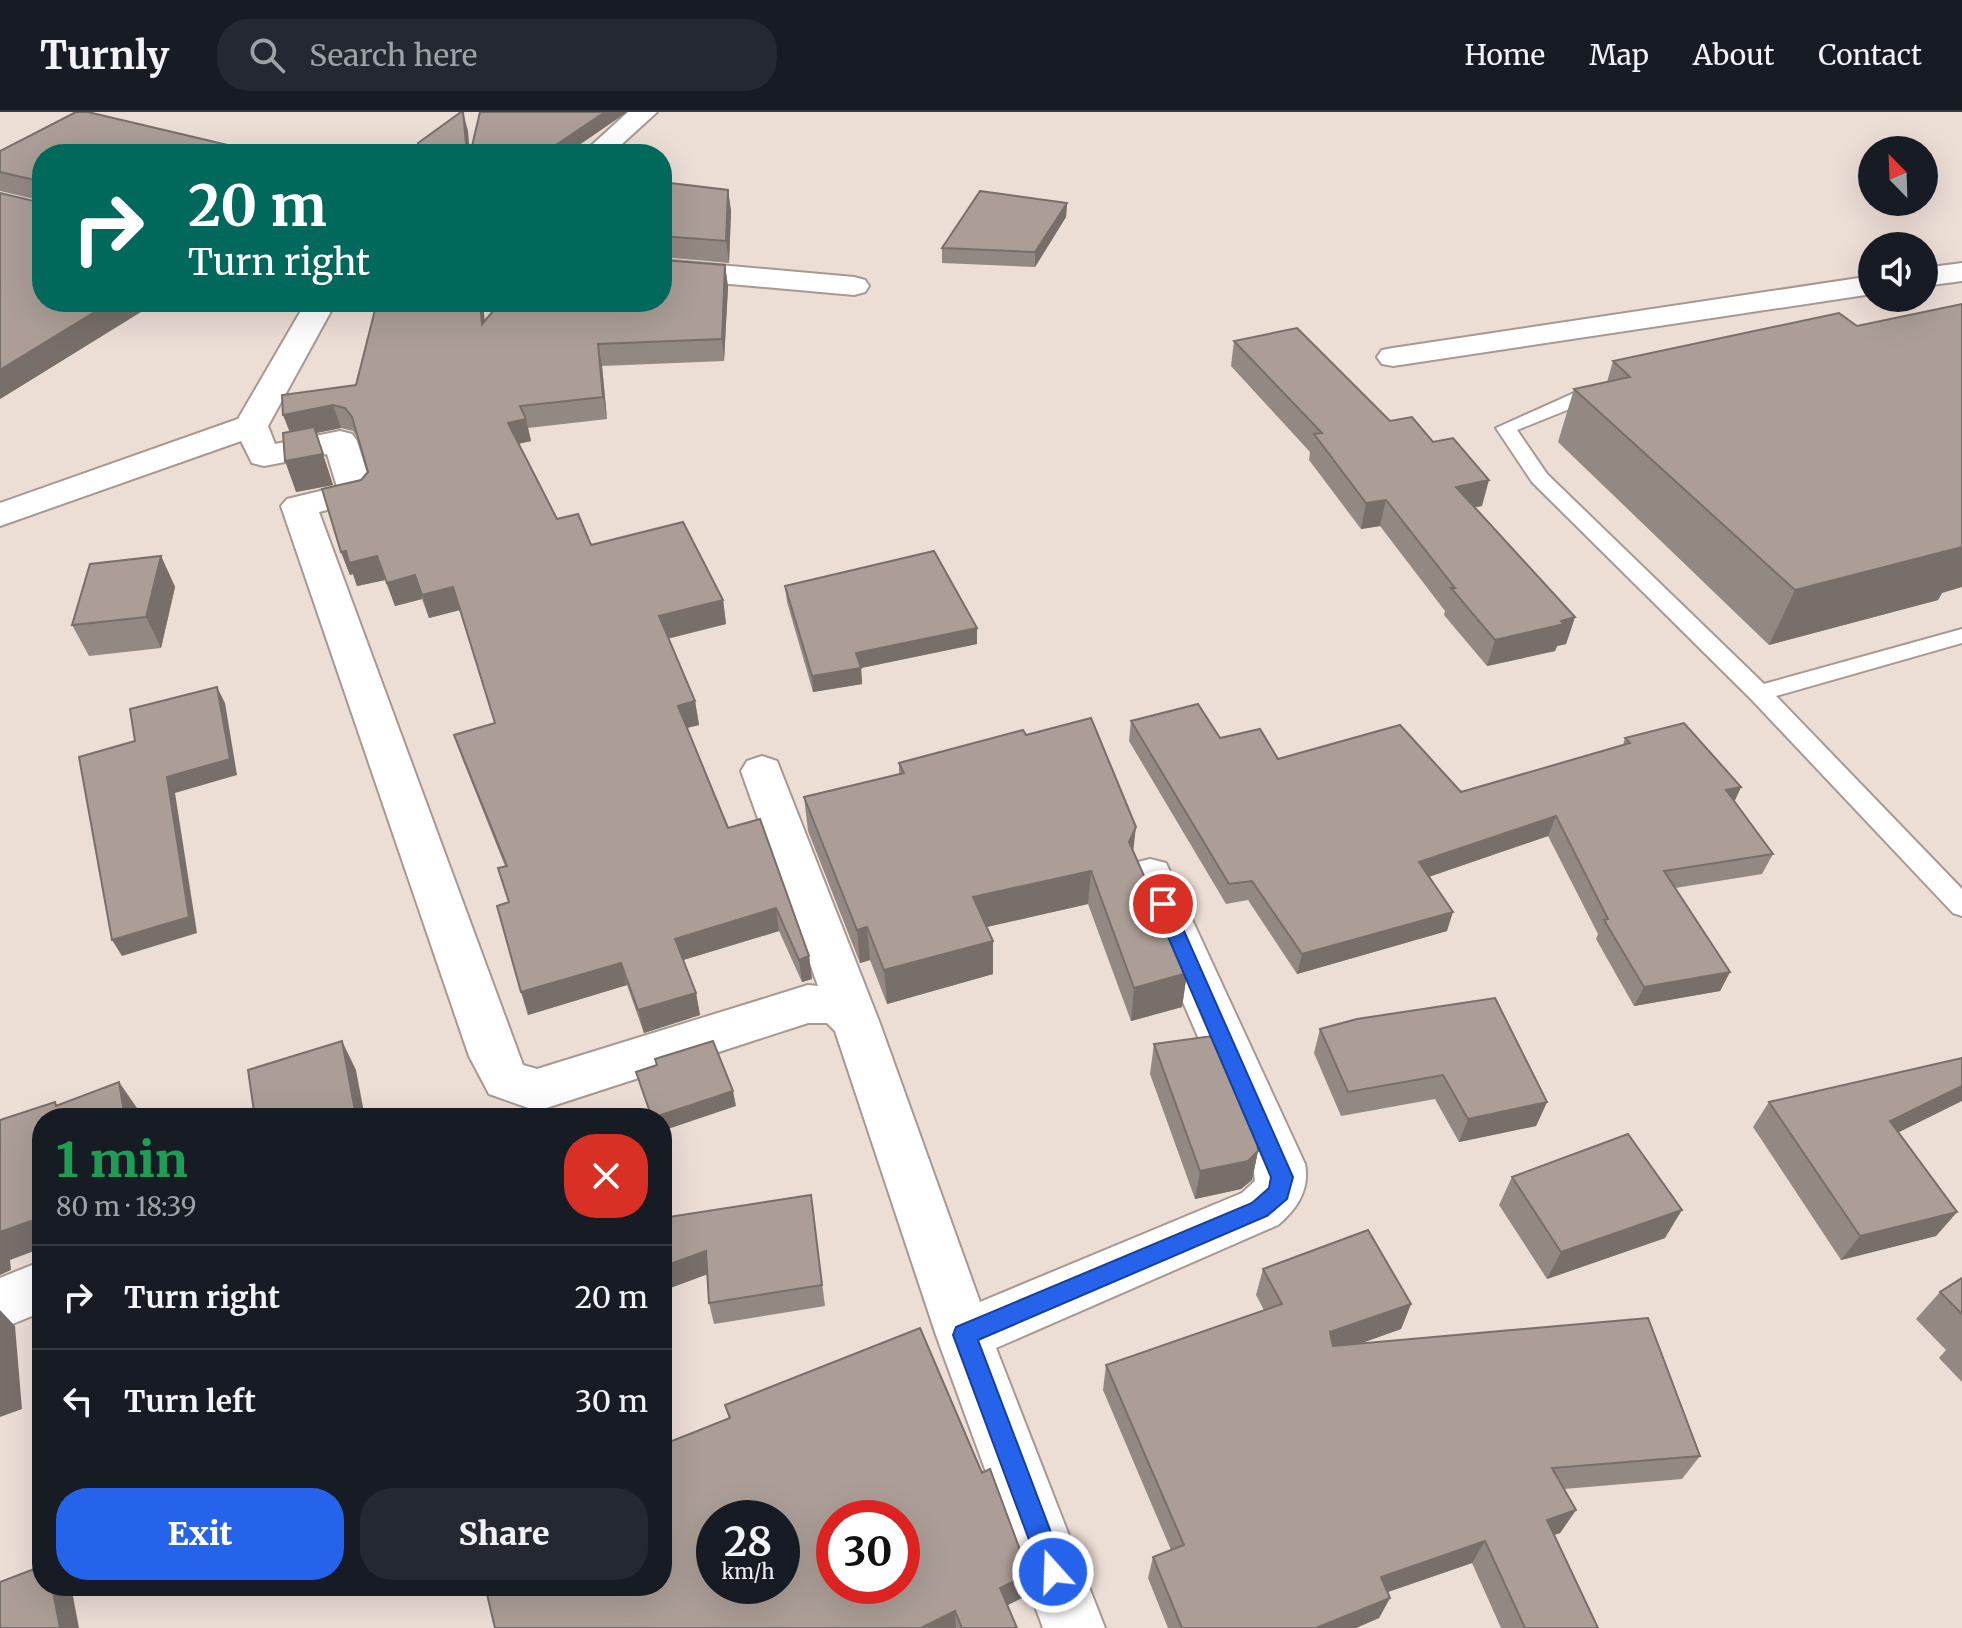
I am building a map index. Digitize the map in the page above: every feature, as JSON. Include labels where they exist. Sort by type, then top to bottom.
[{"type":"street","points":[[607,144],[644,112]]},
{"type":"street","points":[[672,270],[854,286]]},
{"type":"street","points":[[1938,275],[1962,272]]},
{"type":"street","points":[[1393,357],[1858,287]]},
{"type":"street","points":[[0,515],[251,426],[315,312]]},
{"type":"street","points":[[251,426],[264,456],[340,441],[356,493],[299,506],[493,1056],[506,1080],[526,1104],[808,1004],[838,1005],[855,1021]]},
{"type":"street","points":[[762,771],[855,1021],[964,1335],[1074,1628]]},
{"type":"street","points":[[964,1335],[1260,1209],[1279,1193],[1282,1177],[1279,1164],[1150,875]]},
{"type":"street","points":[[0,1304],[32,1290]]},
{"type":"lane","points":[[1624,387],[1581,397],[1506,428],[1539,478],[1759,693],[1962,906]]},
{"type":"lane","points":[[1759,693],[1962,636]]},
{"type":"building","points":[[76,112],[88,112],[223,144],[32,144],[32,179],[0,172],[0,151]]},
{"type":"building","points":[[461,112],[463,112],[466,144],[418,143]]},
{"type":"building","points":[[480,112],[605,112],[557,144],[472,144]]},
{"type":"building","points":[[672,183],[728,190],[726,241],[672,237]]},
{"type":"building","points":[[980,191],[1067,203],[1035,252],[942,248]]},
{"type":"building","points":[[0,193],[32,201],[32,312],[95,312],[0,370]]},
{"type":"building","points":[[672,261],[725,265],[722,339],[598,344],[603,397],[520,406],[526,419],[508,423],[557,519],[578,514],[591,545],[683,522],[723,600],[659,616],[695,701],[678,706],[728,828],[760,819],[809,956],[799,960],[776,908],[675,939],[696,993],[638,1010],[621,963],[521,992],[497,906],[509,902],[498,868],[507,866],[454,735],[495,723],[453,587],[422,595],[415,575],[387,583],[377,556],[349,563],[346,551],[341,552],[322,489],[361,480],[368,472],[352,417],[345,408],[333,405],[283,415],[282,395],[356,385],[374,312],[481,312],[482,324],[492,312],[672,312]]},
{"type":"building","points":[[1962,304],[1962,547],[1795,590],[1574,389],[1630,377],[1613,361],[1839,313],[1857,326],[1924,312],[1938,312],[1938,309]]},
{"type":"building","points":[[1297,328],[1390,421],[1412,417],[1433,442],[1453,438],[1489,480],[1456,487],[1575,617],[1561,621],[1564,624],[1495,640],[1451,588],[1455,588],[1386,500],[1366,503],[1314,434],[1322,433],[1234,341]]},
{"type":"building","points":[[314,427],[323,454],[285,461],[283,433]]},
{"type":"building","points":[[934,551],[977,628],[856,653],[861,668],[812,676],[785,586]]},
{"type":"building","points":[[161,556],[146,617],[72,625],[90,564]]},
{"type":"building","points":[[217,687],[230,759],[167,777],[189,917],[112,940],[79,757],[135,741],[130,709]]},
{"type":"building","points":[[1198,704],[1220,738],[1260,729],[1278,759],[1400,725],[1461,792],[1630,743],[1625,738],[1684,723],[1741,787],[1726,790],[1773,854],[1664,871],[1730,972],[1644,987],[1604,920],[1608,919],[1556,816],[1419,862],[1453,912],[1302,954],[1252,881],[1229,884],[1131,721]]},
{"type":"building","points":[[1091,718],[1136,827],[1129,842],[1187,973],[1134,988],[1091,871],[973,897],[993,941],[884,970],[867,927],[857,930],[804,797],[904,773],[899,763],[1023,730],[1026,735]]},
{"type":"building","points":[[1495,998],[1547,1102],[1468,1119],[1443,1075],[1348,1092],[1320,1029],[1357,1019]]},
{"type":"building","points":[[1212,1036],[1257,1136],[1258,1151],[1248,1161],[1200,1171],[1154,1044]]},
{"type":"building","points":[[342,1041],[354,1108],[254,1108],[248,1070]]},
{"type":"building","points":[[713,1041],[733,1091],[672,1111],[672,1108],[649,1108],[636,1072],[657,1065],[655,1059]]},
{"type":"building","points":[[1962,1058],[1962,1086],[1890,1121],[1957,1212],[1860,1236],[1769,1102]]},
{"type":"building","points":[[119,1082],[123,1108],[37,1108],[55,1102],[56,1106]]},
{"type":"building","points":[[32,1110],[32,1221],[0,1232],[0,1120]]},
{"type":"building","points":[[1628,1134],[1682,1210],[1561,1252],[1512,1177]]},
{"type":"building","points":[[811,1195],[822,1285],[709,1303],[706,1251],[672,1263],[672,1216]]},
{"type":"building","points":[[1368,1230],[1411,1304],[1330,1332],[1333,1346],[1648,1318],[1700,1456],[1552,1468],[1576,1510],[1547,1520],[1598,1628],[1525,1628],[1485,1541],[1381,1577],[1390,1598],[1316,1628],[1182,1628],[1153,1557],[1184,1545],[1106,1365],[1282,1304],[1263,1269]]},
{"type":"building","points":[[1962,1278],[1962,1314],[1940,1292]]},
{"type":"building","points":[[920,1328],[982,1473],[990,1469],[1029,1574],[1000,1588],[1017,1628],[962,1628],[955,1611],[921,1628],[495,1628],[487,1596],[672,1596],[672,1441],[730,1418],[725,1405]]},
{"type":"building","points":[[32,1570],[32,1596],[54,1596],[60,1628],[0,1628],[0,1582]]},
{"type":"route","points":[[1053,1572],[964,1335],[1260,1209],[1279,1193],[1282,1177],[1279,1164],[1163,904]]}]
